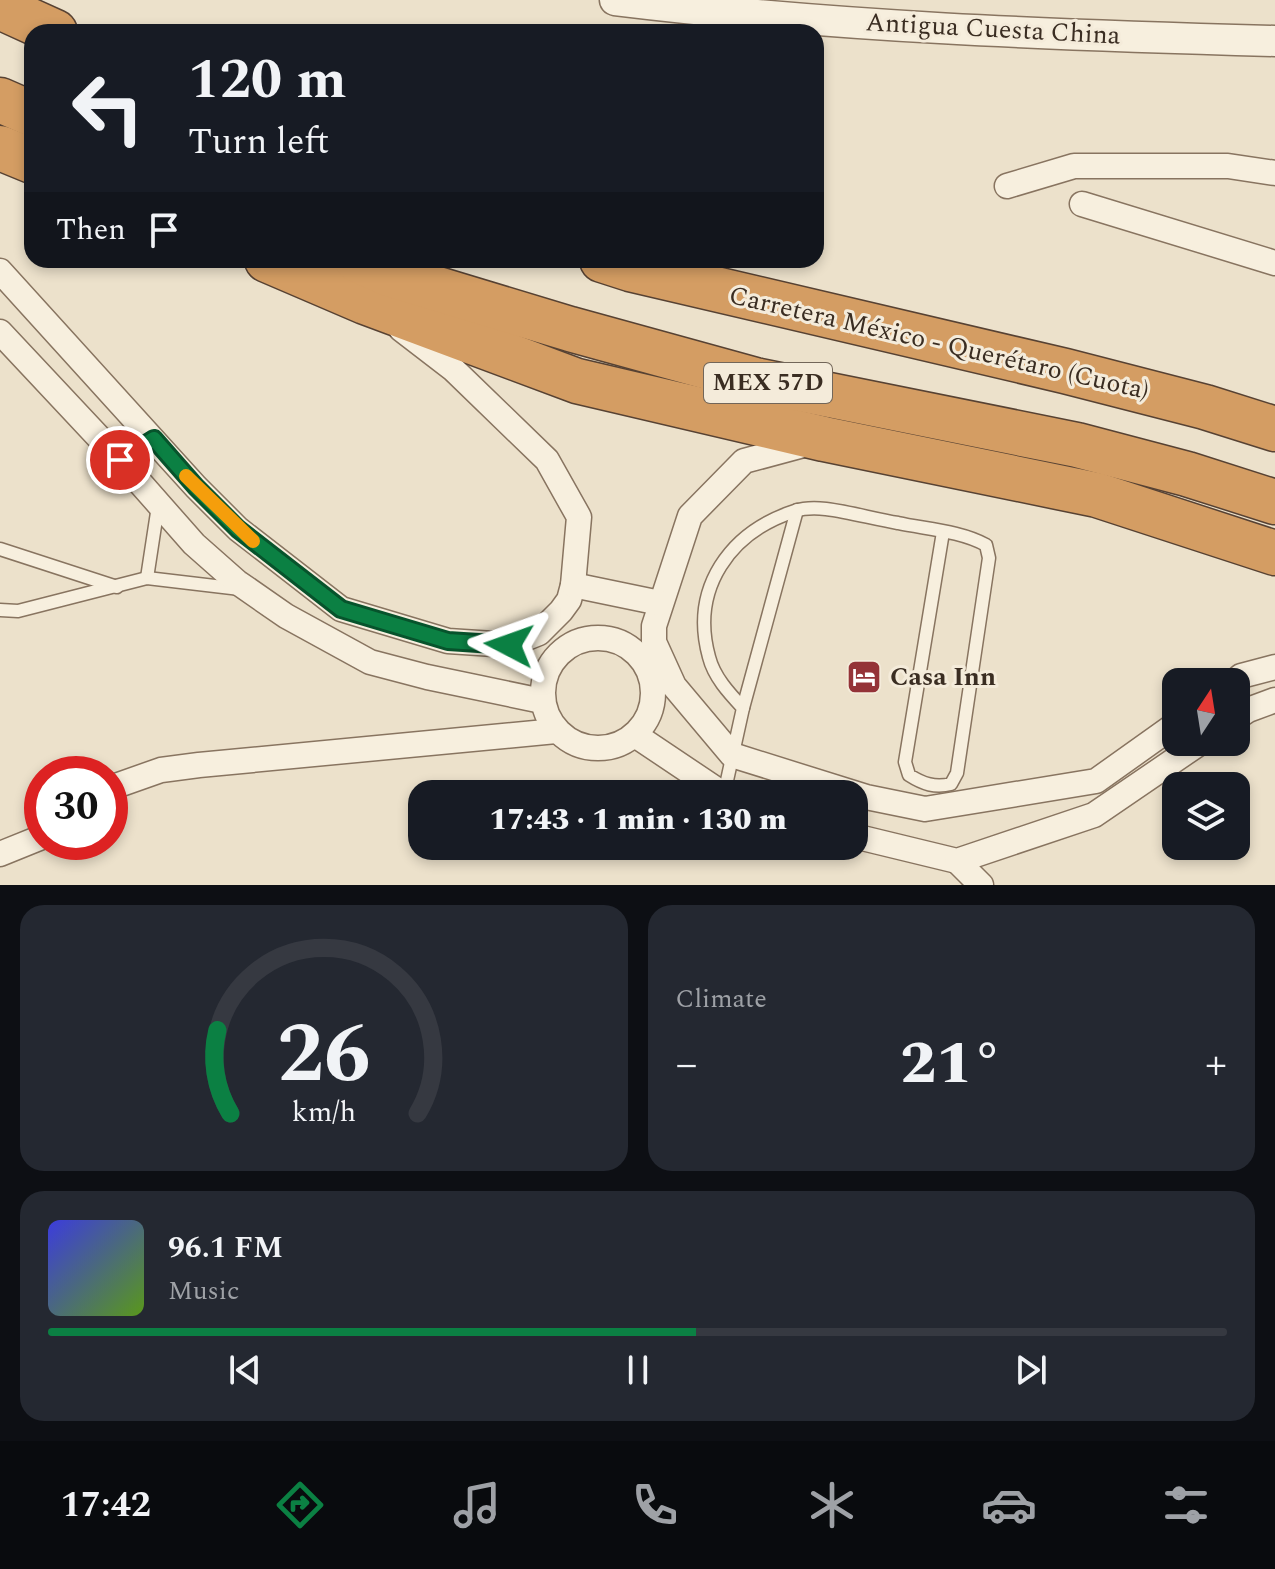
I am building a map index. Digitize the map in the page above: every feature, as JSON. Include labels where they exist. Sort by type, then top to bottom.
[{"type":"highway","points":[[0,7],[37,24]]},
{"type":"highway","points":[[0,100],[24,110]]},
{"type":"highway","points":[[0,148],[24,158]]},
{"type":"highway","points":[[303,268],[361,281],[577,381],[824,439],[1097,495],[1275,553]]},
{"type":"highway","name":"Carretera México - Querétaro (Cuota)","points":[[627,268],[1065,371],[1205,407],[1275,429]]},
{"type":"highway","name":"MEX 57D","points":[[361,281],[403,279],[755,380],[1077,445],[1187,474],[1275,502]]},
{"type":"street","name":"Antigua Cuesta China","points":[[615,0],[742,16],[1007,32],[1271,43]]},
{"type":"street","points":[[1007,186],[1074,166],[1228,166],[1275,173]]},
{"type":"street","points":[[1082,204],[1275,263]]},
{"type":"street","points":[[0,271],[238,529],[341,609],[448,641],[509,645],[539,633],[569,600],[579,517],[547,460],[361,281]]},
{"type":"street","points":[[0,332],[194,544],[250,591],[286,616],[370,662],[542,701]]},
{"type":"street","points":[[120,460],[154,439]]},
{"type":"street","points":[[794,780],[732,755],[664,685],[648,650],[660,603],[690,516],[744,461],[824,439]]},
{"type":"street","points":[[573,585],[660,603]]},
{"type":"street","points":[[561,611],[600,637],[648,650]]},
{"type":"street","points":[[539,633],[551,663]]},
{"type":"street","points":[[556,731],[542,701],[551,663],[572,644],[600,637]]},
{"type":"street","points":[[1250,674],[1275,667]]},
{"type":"street","points":[[128,782],[161,770],[199,765],[556,731],[589,748],[614,746],[635,735],[664,685]]},
{"type":"street","points":[[1250,709],[1275,700]]},
{"type":"street","points":[[868,807],[925,809],[1096,781],[1162,734]]},
{"type":"street","points":[[635,735],[703,780]]},
{"type":"street","points":[[957,861],[1094,815],[1180,756]]},
{"type":"street","points":[[868,839],[957,861],[981,885]]},
{"type":"street","points":[[0,854],[24,844]]},
{"type":"lane","points":[[147,578],[158,503]]},
{"type":"lane","points":[[743,708],[723,685],[709,658],[705,618],[709,587],[723,558],[753,530],[797,510],[824,509],[943,532],[975,539],[986,545],[989,558],[957,773],[951,784],[922,784],[909,775],[905,762],[943,532]]},
{"type":"lane","points":[[727,780],[743,708],[797,510]]},
{"type":"lane","points":[[0,549],[117,587]]},
{"type":"lane","points":[[0,610],[18,611],[147,578],[250,591]]},
{"type":"slow traffic","points":[[186,476],[253,541]]},
{"type":"place","name":"Casa Inn","points":[[864,677]]},
{"type":"route","points":[[120,460],[154,439],[238,529],[341,609],[448,641],[509,645]]}]
